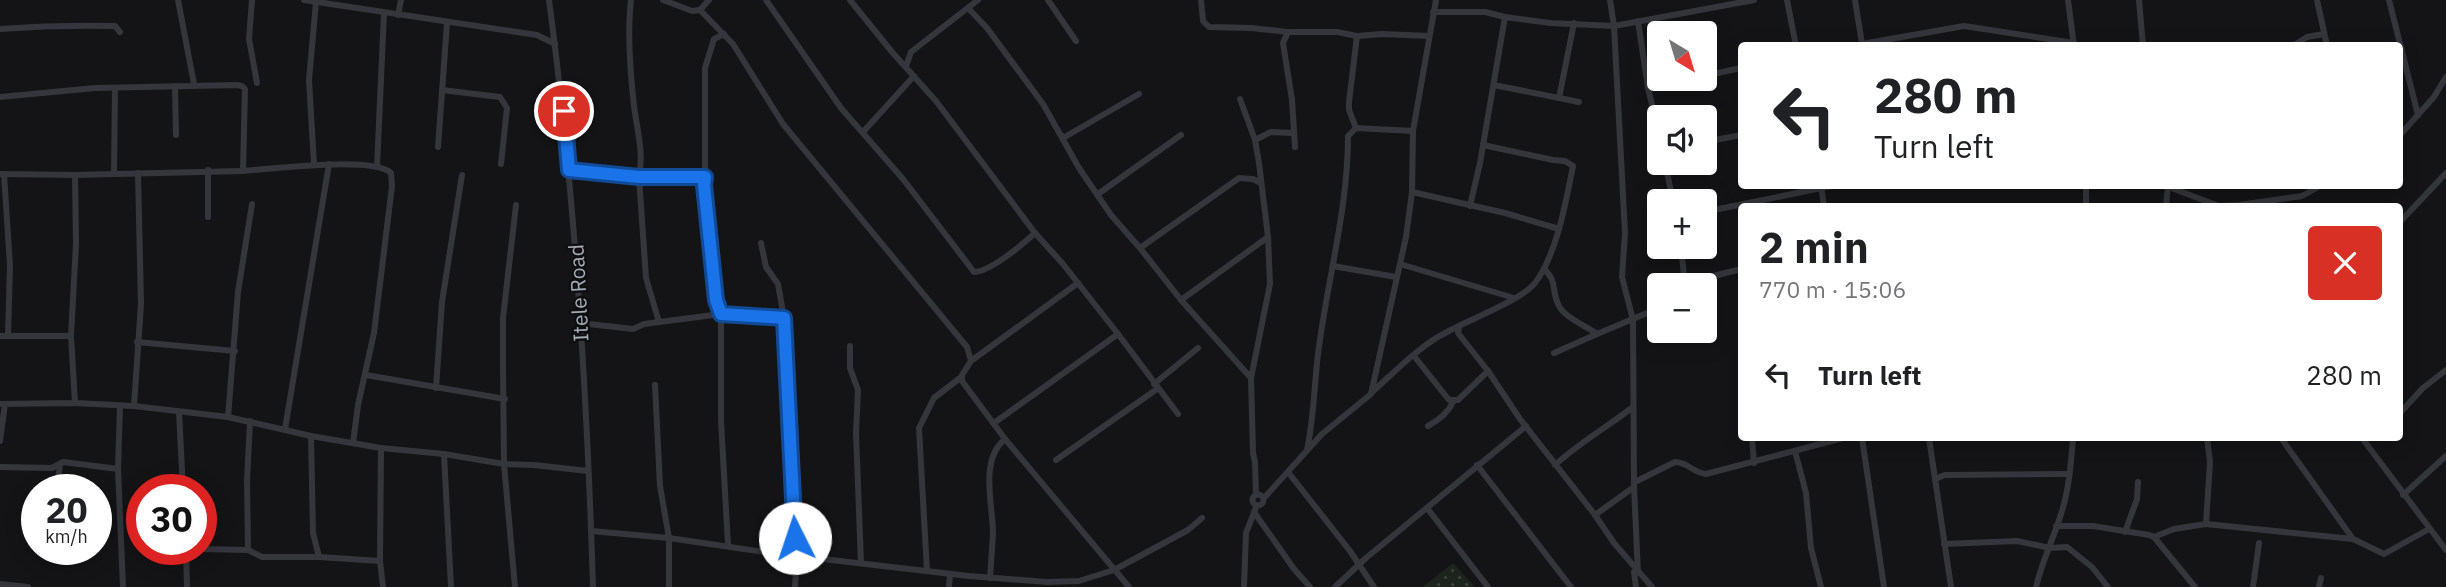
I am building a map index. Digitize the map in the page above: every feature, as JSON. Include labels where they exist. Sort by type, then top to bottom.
[{"type":"street","points":[[178,0],[194,84]]},
{"type":"street","points":[[252,0],[249,39],[257,83]]},
{"type":"street","points":[[304,0],[537,35],[555,44]]},
{"type":"street","points":[[398,15],[401,0]]},
{"type":"street","name":"Itele Road","points":[[549,0],[569,170],[580,323],[593,587]]},
{"type":"street","points":[[631,0],[629,20],[632,76],[642,161],[639,177],[646,278],[659,322]]},
{"type":"street","points":[[663,0],[692,11],[700,10],[709,0]]},
{"type":"street","points":[[766,0],[841,108],[974,272],[994,264],[1035,233]]},
{"type":"street","points":[[850,0],[936,101],[1035,233],[1078,283],[1178,414]]},
{"type":"street","points":[[906,66],[911,52],[978,0]]},
{"type":"street","points":[[1048,0],[1076,41]]},
{"type":"street","points":[[1201,0],[1203,21],[1209,27],[1251,28],[1288,33],[1337,32],[1357,36],[1429,36]]},
{"type":"street","points":[[1371,394],[1400,264],[1412,192],[1413,131],[1436,0]]},
{"type":"street","points":[[1610,0],[1614,26],[1625,233],[1622,277],[1633,320],[1634,484],[1638,573]]},
{"type":"street","points":[[1433,12],[1485,12],[1505,17],[1614,26],[1754,0]]},
{"type":"street","points":[[1787,0],[1795,42]]},
{"type":"street","points":[[1855,0],[1859,42]]},
{"type":"street","points":[[2068,0],[2074,42]]},
{"type":"street","points":[[2139,0],[2143,42]]},
{"type":"street","points":[[2317,0],[2326,42]]},
{"type":"street","points":[[2389,0],[2400,42]]},
{"type":"street","points":[[314,164],[309,80],[316,2]]},
{"type":"street","points":[[968,8],[987,28],[1043,104],[1063,138],[1139,94]]},
{"type":"street","points":[[700,10],[724,34],[753,73],[783,124],[967,347],[971,361]]},
{"type":"street","points":[[377,167],[384,13]]},
{"type":"street","points":[[1470,206],[1505,17]]},
{"type":"street","points":[[1638,21],[1647,81]]},
{"type":"street","points":[[438,147],[447,23]]},
{"type":"street","points":[[1559,98],[1574,23]]},
{"type":"street","points":[[0,29],[66,24],[83,27],[115,26],[120,32]]},
{"type":"street","points":[[1876,42],[1964,26],[2062,42]]},
{"type":"street","points":[[1288,33],[1283,43],[1292,100],[1295,147]]},
{"type":"street","points":[[724,34],[714,39],[705,68],[704,185],[716,300],[721,314],[721,421],[728,545]]},
{"type":"street","points":[[2299,42],[2307,37],[2324,34]]},
{"type":"street","points":[[1356,128],[1349,102],[1357,36]]},
{"type":"street","points":[[892,52],[911,52]]},
{"type":"street","points":[[2403,56],[2418,115]]},
{"type":"street","points":[[1717,73],[1738,69]]},
{"type":"street","points":[[863,132],[914,76]]},
{"type":"street","points":[[2403,132],[2444,88],[2446,77]]},
{"type":"street","points":[[0,96],[194,84],[242,86],[245,89],[243,171]]},
{"type":"street","points":[[1494,85],[1578,102]]},
{"type":"street","points":[[175,86],[176,135]]},
{"type":"street","points":[[114,174],[115,88]]},
{"type":"street","points":[[442,90],[500,97],[507,108],[501,164]]},
{"type":"street","points":[[1240,99],[1255,140],[1268,237],[1270,284],[1251,378],[1256,495],[1253,499],[1255,508],[1294,569],[1310,587]]},
{"type":"street","points":[[1043,104],[1079,168],[1111,215],[1181,300],[1251,378]]},
{"type":"street","points":[[1307,450],[1314,419],[1318,355],[1348,174],[1348,136],[1356,128],[1413,131]]},
{"type":"street","points":[[1255,140],[1279,130],[1293,132]]},
{"type":"street","points":[[1098,194],[1181,135]]},
{"type":"street","points":[[1717,140],[1738,136]]},
{"type":"street","points":[[1244,587],[1246,533],[1255,508],[1262,504],[1264,498],[1322,434],[1446,332],[1514,298],[1534,284],[1544,269],[1559,229],[1573,166],[1564,161],[1483,145]]},
{"type":"street","points":[[71,336],[4,335],[10,266],[2,174],[243,171],[314,164],[387,169],[391,173],[392,186],[374,333],[358,405],[353,443]]},
{"type":"street","points":[[285,429],[329,164]]},
{"type":"street","points":[[208,170],[208,217]]},
{"type":"street","points":[[569,170],[639,177],[705,177]]},
{"type":"street","points":[[134,406],[141,292],[138,173]]},
{"type":"street","points":[[2403,219],[2446,173]]},
{"type":"street","points":[[75,175],[76,244],[71,336],[75,403]]},
{"type":"street","points":[[436,388],[442,302],[462,175]]},
{"type":"street","points":[[1140,248],[1239,178],[1253,178],[1261,183]]},
{"type":"street","points":[[1746,203],[1812,189]]},
{"type":"street","points":[[2173,189],[2202,203]]},
{"type":"street","points":[[2253,203],[2302,196],[2315,189]]},
{"type":"street","points":[[1412,192],[1505,213],[1559,229]]},
{"type":"street","points":[[228,416],[238,292],[252,204]]},
{"type":"street","points":[[515,587],[504,464],[503,318],[516,205]]},
{"type":"street","points":[[1717,209],[1738,205]]},
{"type":"street","points":[[1181,300],[1268,237]]},
{"type":"street","points":[[761,243],[766,267],[778,284],[784,318],[797,556],[795,587]]},
{"type":"street","points":[[1400,264],[1514,298]]},
{"type":"street","points":[[1333,266],[1396,277]]},
{"type":"street","points":[[1544,269],[1552,276],[1557,303],[1562,311],[1597,334]]},
{"type":"street","points":[[1717,276],[1738,270]]},
{"type":"street","points":[[927,571],[919,428],[934,398],[960,378],[971,361],[1078,283]]},
{"type":"street","points":[[580,323],[633,329],[644,324],[721,314],[784,318]]},
{"type":"street","points":[[1553,353],[1647,314]]},
{"type":"street","points":[[1459,327],[1458,332],[1526,426],[1632,567],[1652,587]]},
{"type":"street","points":[[993,423],[1118,334]]},
{"type":"street","points":[[137,342],[235,351]]},
{"type":"street","points":[[850,346],[850,368],[858,390],[856,433],[861,563]]},
{"type":"street","points":[[1056,460],[1156,386],[1198,348]]},
{"type":"street","points":[[1414,356],[1453,402]]},
{"type":"street","points":[[1428,426],[1438,421],[1453,402],[1488,371]]},
{"type":"street","points":[[2403,410],[2423,388],[2446,372]]},
{"type":"street","points":[[366,375],[505,399]]},
{"type":"street","points":[[960,378],[1005,439],[1129,587]]},
{"type":"street","points":[[655,385],[660,486],[670,538],[669,587]]},
{"type":"street","points":[[0,441],[2,404],[75,403],[134,406],[228,416],[381,449],[588,471]]},
{"type":"street","points":[[120,406],[118,469],[123,587]]},
{"type":"street","points":[[1555,465],[1575,446],[1599,433],[1633,407]]},
{"type":"street","points":[[179,412],[182,474]]},
{"type":"street","points":[[248,550],[250,421]]},
{"type":"street","points":[[1335,587],[1526,426]]},
{"type":"street","points":[[311,436],[313,533],[319,556]]},
{"type":"street","points":[[990,578],[993,534],[991,466],[993,452],[1005,439]]},
{"type":"street","points":[[1752,441],[1754,463]]},
{"type":"street","points":[[1595,515],[1634,484],[1675,462],[1680,462],[1700,474],[1706,474],[1795,452],[1816,441]]},
{"type":"street","points":[[1862,441],[1884,587]]},
{"type":"street","points":[[1929,441],[1951,587]]},
{"type":"street","points":[[2036,587],[2043,558],[2050,548],[2051,538],[2062,514],[2073,441]]},
{"type":"street","points":[[2206,524],[2210,462],[2207,441]]},
{"type":"street","points":[[2283,441],[2353,539]]},
{"type":"street","points":[[2364,441],[2446,550]]},
{"type":"street","points":[[2368,446],[2373,441]]},
{"type":"street","points":[[381,449],[380,561],[383,587]]},
{"type":"street","points":[[1795,452],[1806,493],[1811,548],[1821,587]]},
{"type":"street","points":[[444,454],[450,587]]},
{"type":"street","points":[[2403,495],[2446,456]]},
{"type":"street","points":[[0,467],[52,468],[69,462],[118,469]]},
{"type":"street","points":[[59,474],[60,464]]},
{"type":"street","points":[[1477,465],[1570,587]]},
{"type":"street","points":[[1288,472],[1374,587]]},
{"type":"street","points":[[1935,479],[1945,475],[2069,474]]},
{"type":"street","points":[[2126,532],[2137,499],[2138,482]]},
{"type":"street","points":[[1256,495],[1262,495],[1264,498]]},
{"type":"street","points":[[1427,508],[1488,587]]},
{"type":"street","points":[[591,531],[728,545],[1017,583],[1079,584],[1114,570],[1188,530],[1202,518]]},
{"type":"street","points":[[2056,526],[2093,526],[2154,537],[2174,529],[2206,524],[2353,539],[2384,554],[2429,529]]},
{"type":"street","points":[[2154,537],[2195,587]]},
{"type":"street","points":[[1944,544],[2017,541],[2050,548],[2067,547],[2092,567],[2108,587]]},
{"type":"street","points":[[2253,587],[2259,543]]},
{"type":"street","points":[[217,549],[248,550],[262,557],[319,556],[380,561]]},
{"type":"street","points":[[186,565],[187,587]]},
{"type":"street","points":[[1632,567],[1636,587]]},
{"type":"street","points":[[949,587],[950,574]]},
{"type":"street","points":[[2319,587],[2321,578]]},
{"type":"street","points":[[0,584],[27,587]]},
{"type":"shaded area","points":[[1453,563],[1475,587],[1423,587]]},
{"type":"route","points":[[564,111],[569,170],[639,177],[705,177],[718,309],[721,314],[784,318],[795,538]]}]
